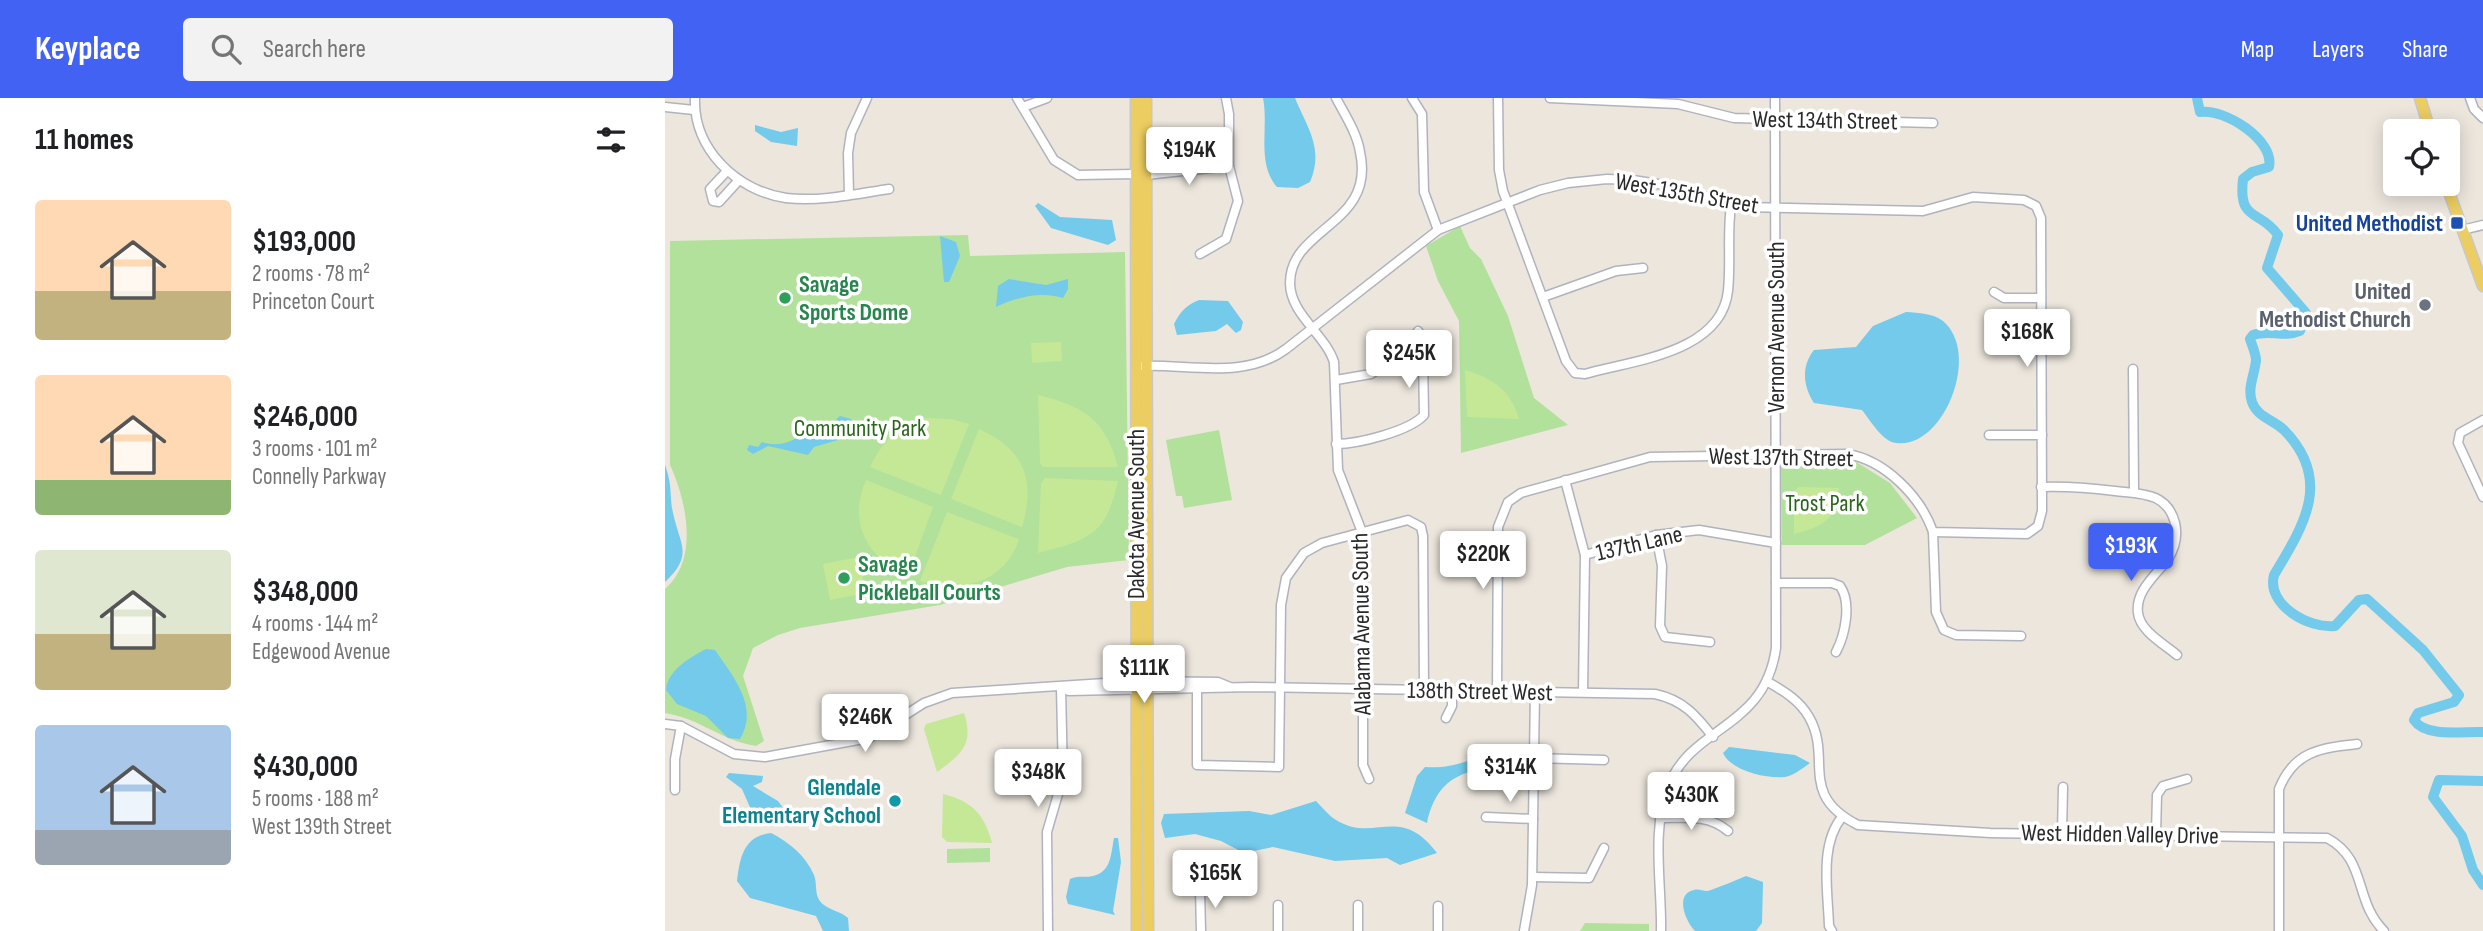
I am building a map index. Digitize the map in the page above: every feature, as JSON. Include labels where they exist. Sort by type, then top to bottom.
[{"type":"main road","name":"Dakota Avenue South","points":[[1136,98],[1140,174],[1141,366],[1141,686],[1137,931]]},
{"type":"main road","name":"Dakota Avenue South","points":[[1140,174],[1146,98]]},
{"type":"main road","points":[[2420,98],[2426,119]]},
{"type":"main road","points":[[2451,196],[2483,286]]},
{"type":"main road","name":"Dakota Avenue South","points":[[1141,686],[1148,931]]},
{"type":"street","points":[[695,98],[694,110],[701,135],[727,171],[761,191],[786,198],[889,190]]},
{"type":"street","points":[[849,195],[848,153],[851,133],[867,98]]},
{"type":"street","points":[[1017,98],[1054,160],[1078,175],[1140,174],[1229,166]]},
{"type":"street","points":[[1023,107],[1047,98]]},
{"type":"street","points":[[1200,254],[1226,239],[1237,209],[1238,194],[1229,166],[1226,98]]},
{"type":"street","name":"Alabama Avenue South","points":[[1337,98],[1359,145],[1361,174],[1357,192],[1348,209],[1301,251],[1293,266],[1290,283],[1294,300],[1332,353],[1336,380],[1339,477],[1362,532],[1363,765],[1369,779]]},
{"type":"street","points":[[1412,98],[1422,114],[1424,192],[1438,230]]},
{"type":"street","points":[[1498,98],[1499,170],[1507,203],[1566,361],[1575,373],[1585,374],[1684,346],[1709,331],[1721,313],[1728,291],[1731,205]]},
{"type":"street","name":"West 134th Street","points":[[1550,98],[1678,104],[1734,118],[1933,123]]},
{"type":"street","name":"Vernon Avenue South","points":[[1661,931],[1660,818],[1668,785],[1685,758],[1754,704],[1768,682],[1776,648],[1775,98]]},
{"type":"street","points":[[2470,98],[2474,109],[2483,118]]},
{"type":"street","points":[[665,107],[694,110]]},
{"type":"street","points":[[727,171],[710,189],[713,201],[719,202],[726,198],[739,180]]},
{"type":"street","name":"West 135th Street","points":[[1141,366],[1250,366],[1279,354],[1438,230],[1555,186],[1607,179],[1664,185],[1731,205],[1923,211],[1972,197],[2024,200],[2036,206],[2041,218],[2041,298]]},
{"type":"street","points":[[2462,230],[2483,225]]},
{"type":"street","points":[[1543,297],[1616,271],[1643,268]]},
{"type":"street","points":[[1994,292],[2004,298],[2041,298],[2042,511],[2038,526],[2027,534],[1933,532],[1936,612],[1944,630],[1956,635],[2021,636]]},
{"type":"street","points":[[1336,380],[1371,374],[1415,353],[1423,340],[1418,331],[1415,353],[1424,415],[1415,425],[1336,444]]},
{"type":"street","points":[[2133,369],[2134,491]]},
{"type":"street","points":[[2483,420],[2460,433],[2458,443],[2483,497]]},
{"type":"street","points":[[1989,435],[2042,435]]},
{"type":"street","name":"West 137th Street","points":[[1497,691],[1498,527],[1508,502],[1529,490],[1665,455],[1847,454],[1872,462],[1916,500],[1933,532]]},
{"type":"street","points":[[1565,480],[1585,555],[1583,692]]},
{"type":"street","points":[[2041,487],[2091,486],[2134,491],[2148,493],[2161,501],[2175,522],[2174,546],[2139,597],[2137,610],[2146,629],[2177,655]]},
{"type":"street","points":[[1197,686],[1197,765],[1279,767],[1281,605],[1286,578],[1304,553],[1322,543],[1413,522],[1421,527],[1423,536],[1424,690]]},
{"type":"street","name":"137th Lane","points":[[1585,555],[1656,535],[1699,530],[1776,543]]},
{"type":"street","points":[[1656,535],[1662,566],[1660,626],[1665,637],[1710,642]]},
{"type":"street","points":[[1776,583],[1832,583],[1840,586],[1845,594],[1844,637],[1836,652]]},
{"type":"street","points":[[1768,682],[1793,697],[1809,718],[1815,734],[1819,780],[1828,801],[1842,817],[1833,828],[1828,844],[1831,929]]},
{"type":"street","name":"138th Street West","points":[[681,726],[734,754],[765,757],[869,738],[941,695],[973,691],[1197,686],[1655,694],[1691,709],[1713,737]]},
{"type":"street","points":[[1048,931],[1047,832],[1063,777],[1061,688]]},
{"type":"street","points":[[1446,718],[1452,706],[1452,690]]},
{"type":"street","points":[[1524,931],[1531,906],[1533,877],[1535,692]]},
{"type":"street","points":[[665,724],[681,726],[675,759],[675,790]]},
{"type":"street","points":[[2279,931],[2279,789],[2284,775],[2311,751],[2357,744]]},
{"type":"street","points":[[1534,758],[1604,760]]},
{"type":"street","points":[[2156,834],[2158,795],[2163,786],[2187,779]]},
{"type":"street","points":[[2062,832],[2063,787]]},
{"type":"street","points":[[1486,817],[1533,819]]},
{"type":"street","name":"West Hidden Valley Drive","points":[[1842,817],[1874,828],[2326,838],[2340,845],[2353,859],[2370,914],[2384,931]]},
{"type":"street","points":[[1660,818],[1703,818],[1718,822],[1728,831]]},
{"type":"street","points":[[1533,877],[1589,878],[1604,848]]},
{"type":"street","points":[[1200,889],[1201,931]]},
{"type":"street","points":[[1278,905],[1278,931]]},
{"type":"street","points":[[1357,931],[1358,905]]},
{"type":"street","points":[[1438,906],[1438,931]]},
{"type":"green space","points":[[1460,226],[1470,248],[1481,259],[1508,316],[1534,398],[1568,425],[1461,453],[1459,321],[1438,281],[1426,246]]},
{"type":"green space","name":"Community Park","points":[[968,235],[970,256],[1125,252],[1129,560],[1067,567],[940,605],[800,628],[778,635],[753,648],[743,676],[764,741],[756,746],[665,713],[665,589],[676,577],[683,563],[687,530],[681,496],[670,465],[670,241]]},
{"type":"green space","points":[[1061,342],[1062,361],[1032,363],[1031,343]]},
{"type":"green space","points":[[1465,370],[1484,377],[1506,393],[1519,419],[1467,417]]},
{"type":"green space","points":[[1038,395],[1081,410],[1091,418],[1107,437],[1118,467],[1043,467],[1040,463]]},
{"type":"green space","points":[[926,418],[951,419],[969,424],[941,495],[870,467],[880,449],[892,436]]},
{"type":"green space","points":[[979,429],[1007,446],[1023,468],[1028,495],[1022,527],[951,499]]},
{"type":"green space","points":[[1219,430],[1232,500],[1184,508],[1182,496],[1176,496],[1166,440]]},
{"type":"green space","name":"Trost Park","points":[[1781,460],[1853,460],[1890,483],[1917,518],[1865,545],[1782,545]]},
{"type":"green space","points":[[1045,478],[1118,481],[1108,513],[1093,532],[1070,544],[1038,553],[1041,483]]},
{"type":"green space","points":[[866,480],[933,507],[908,576],[882,560],[865,538],[859,511]]},
{"type":"green space","points":[[1799,487],[1839,488],[1831,515],[1820,525],[1794,534],[1794,491]]},
{"type":"green space","points":[[947,512],[1019,539],[1003,566],[992,575],[965,585],[951,586],[920,581]]},
{"type":"green space","name":"Savage Pickleball Courts","points":[[859,557],[866,593],[830,600],[823,564]]},
{"type":"green space","points":[[964,713],[968,733],[964,747],[937,772],[924,729],[926,724]]},
{"type":"green space","points":[[943,794],[962,801],[975,810],[985,824],[992,843],[947,842],[942,837]]},
{"type":"green space","points":[[990,848],[990,862],[947,863],[947,849]]},
{"type":"green space","points":[[1585,923],[1649,924],[1649,931],[1580,931]]},
{"type":"water","points":[[1263,98],[1295,98],[1313,139],[1314,170],[1310,182],[1298,188],[1277,187],[1267,167]]},
{"type":"water","points":[[755,125],[781,132],[798,128],[797,146],[771,142],[755,131]]},
{"type":"water","points":[[1038,203],[1060,217],[1112,220],[1116,240],[1108,245],[1051,228],[1035,206]]},
{"type":"water","points":[[940,236],[956,242],[960,256],[949,282],[944,282]]},
{"type":"water","points":[[1009,279],[1046,285],[1068,279],[1068,289],[1063,298],[1029,296],[996,307],[998,286]]},
{"type":"water","points":[[1199,300],[1228,301],[1243,322],[1241,330],[1236,333],[1227,324],[1216,331],[1177,335],[1174,324],[1179,316]]},
{"type":"water","points":[[1906,312],[1930,315],[1943,321],[1954,336],[1959,355],[1958,376],[1952,397],[1929,432],[1913,441],[1896,443],[1882,435],[1862,410],[1814,403],[1806,383],[1805,369],[1814,350],[1856,347],[1873,326]]},
{"type":"water","points":[[840,416],[851,419],[856,429],[838,440],[814,447],[808,455],[768,446],[753,454],[747,450],[749,445],[758,447],[762,442],[789,442],[802,433],[803,438],[820,434]]},
{"type":"water","points":[[665,465],[673,513],[683,549],[679,564],[665,582]]},
{"type":"water","points":[[706,649],[715,650],[741,692],[747,715],[740,739],[728,738],[706,716],[677,704],[666,690],[675,671]]},
{"type":"water","points":[[1729,747],[1795,755],[1810,763],[1788,776],[1760,775],[1741,769],[1727,759],[1723,753]]},
{"type":"water","points":[[1517,750],[1521,762],[1516,766],[1471,771],[1448,783],[1432,806],[1427,823],[1405,813],[1417,776],[1425,767],[1449,766]]},
{"type":"water","points":[[729,773],[763,776],[762,782],[753,786],[778,801],[784,809],[782,814],[773,817],[752,812],[742,789],[726,777]]},
{"type":"water","points":[[1316,801],[1333,818],[1350,826],[1399,827],[1411,830],[1437,853],[1400,865],[1387,858],[1335,861],[1273,847],[1244,853],[1221,841],[1195,834],[1165,838],[1161,823],[1164,814],[1249,811],[1271,815]]},
{"type":"water","points":[[771,833],[791,845],[806,861],[814,875],[818,898],[827,907],[848,918],[849,931],[823,931],[816,916],[750,898],[737,881],[742,856],[755,838]]},
{"type":"water","points":[[1114,838],[1118,838],[1121,862],[1113,911],[1115,915],[1068,904],[1066,897],[1070,879],[1093,876],[1104,870]]},
{"type":"water","points":[[1746,876],[1763,882],[1762,923],[1756,931],[1695,931],[1684,909],[1684,897],[1696,890],[1709,891]]},
{"type":"waterway","points":[[2197,98],[2200,112],[2222,115],[2234,121],[2246,128],[2264,146],[2269,157],[2269,167],[2252,172],[2243,179],[2244,203],[2252,214],[2278,235],[2267,268],[2306,313],[2300,331],[2288,334],[2259,333],[2250,339],[2256,360],[2251,386],[2254,407],[2284,430],[2299,449],[2307,467],[2310,485],[2309,503],[2303,520],[2274,575],[2273,586],[2277,596],[2292,613],[2313,624],[2325,626],[2335,626],[2359,600],[2367,599],[2423,650],[2459,695],[2454,702],[2418,713],[2414,720],[2420,726],[2436,731],[2483,732]]},
{"type":"waterway","points":[[2483,781],[2439,780],[2433,797],[2462,836],[2473,870],[2483,885]]},
{"type":"place","name":"United Methodist","points":[[2457,223]]},
{"type":"place","name":"Savage Sports Dome","points":[[785,298]]},
{"type":"place","name":"United Methodist Church","points":[[2425,305]]},
{"type":"place","name":"Savage Pickleball Courts","points":[[844,578]]},
{"type":"place","name":"Glendale Elementary School","points":[[895,801]]}]
